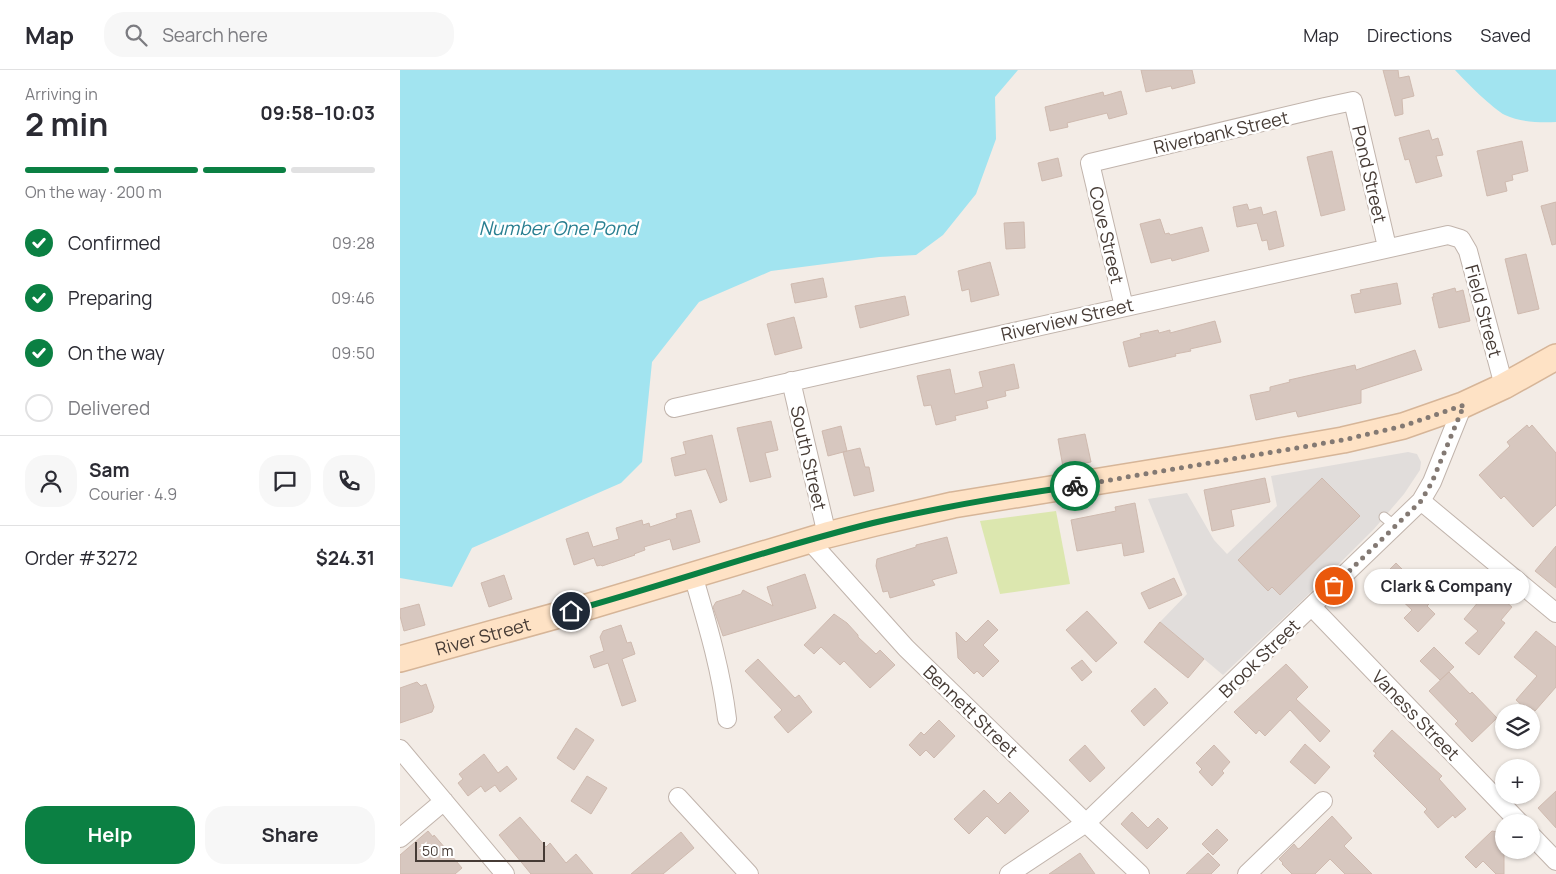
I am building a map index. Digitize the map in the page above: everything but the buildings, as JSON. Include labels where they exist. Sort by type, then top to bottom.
[{"type":"street","name":"Riverbank Street","points":[[1090,163],[1353,101]]},
{"type":"street","name":"Pond Street","points":[[1353,101],[1387,247]]},
{"type":"street","name":"Cove Street","points":[[1090,163],[1124,307]]},
{"type":"street","name":"Riverview Street","points":[[674,408],[1387,247],[1448,234],[1461,238]]},
{"type":"street","name":"Field Street","points":[[1461,238],[1468,251],[1504,386]]},
{"type":"street","name":"River Street","points":[[400,658],[515,627],[818,538],[952,505],[1229,460],[1343,440],[1403,426],[1464,405],[1554,360]]},
{"type":"street","name":"South Street","points":[[791,381],[818,538]]},
{"type":"street","name":"Brook Street","points":[[1010,874],[1086,823],[1312,607],[1390,522],[1421,501],[1432,482],[1464,405]]},
{"type":"street","points":[[1421,501],[1556,613]]},
{"type":"street","name":"Bennett Street","points":[[818,538],[906,648],[1140,874]]},
{"type":"street","points":[[693,575],[718,662],[727,719]]},
{"type":"street","name":"Vaness Street","points":[[1312,607],[1511,814]]},
{"type":"street","points":[[400,749],[506,874]]},
{"type":"street","points":[[678,797],[750,874]]},
{"type":"street","points":[[400,838],[444,801]]},
{"type":"street","points":[[1247,874],[1323,801]]},
{"type":"street","points":[[1540,844],[1556,860]]},
{"type":"green space","points":[[1056,511],[1070,584],[1000,594],[980,521]]},
{"type":"shaded area","points":[[1408,452],[1417,454],[1421,462],[1420,470],[1404,494],[1374,529],[1310,593],[1223,675],[1160,622],[1187,594],[1148,499],[1187,493],[1214,540],[1227,554],[1277,506],[1271,476]]},
{"type":"water","name":"Number One Pond","points":[[400,70],[1018,70],[995,97],[996,139],[976,194],[943,235],[916,255],[879,257],[771,271],[699,302],[652,362],[642,462],[621,483],[472,548],[452,587],[400,578]]},
{"type":"water","points":[[1455,70],[1556,70],[1556,122],[1530,122],[1505,115],[1487,101]]},
{"type":"way so far","points":[[1075,486],[1343,440],[1403,426],[1464,405],[1432,482],[1421,501],[1334,586]]},
{"type":"place","name":"Clark & Company","points":[[1334,586]]},
{"type":"route","points":[[571,611],[827,535],[875,523],[952,505],[1075,486]]}]
